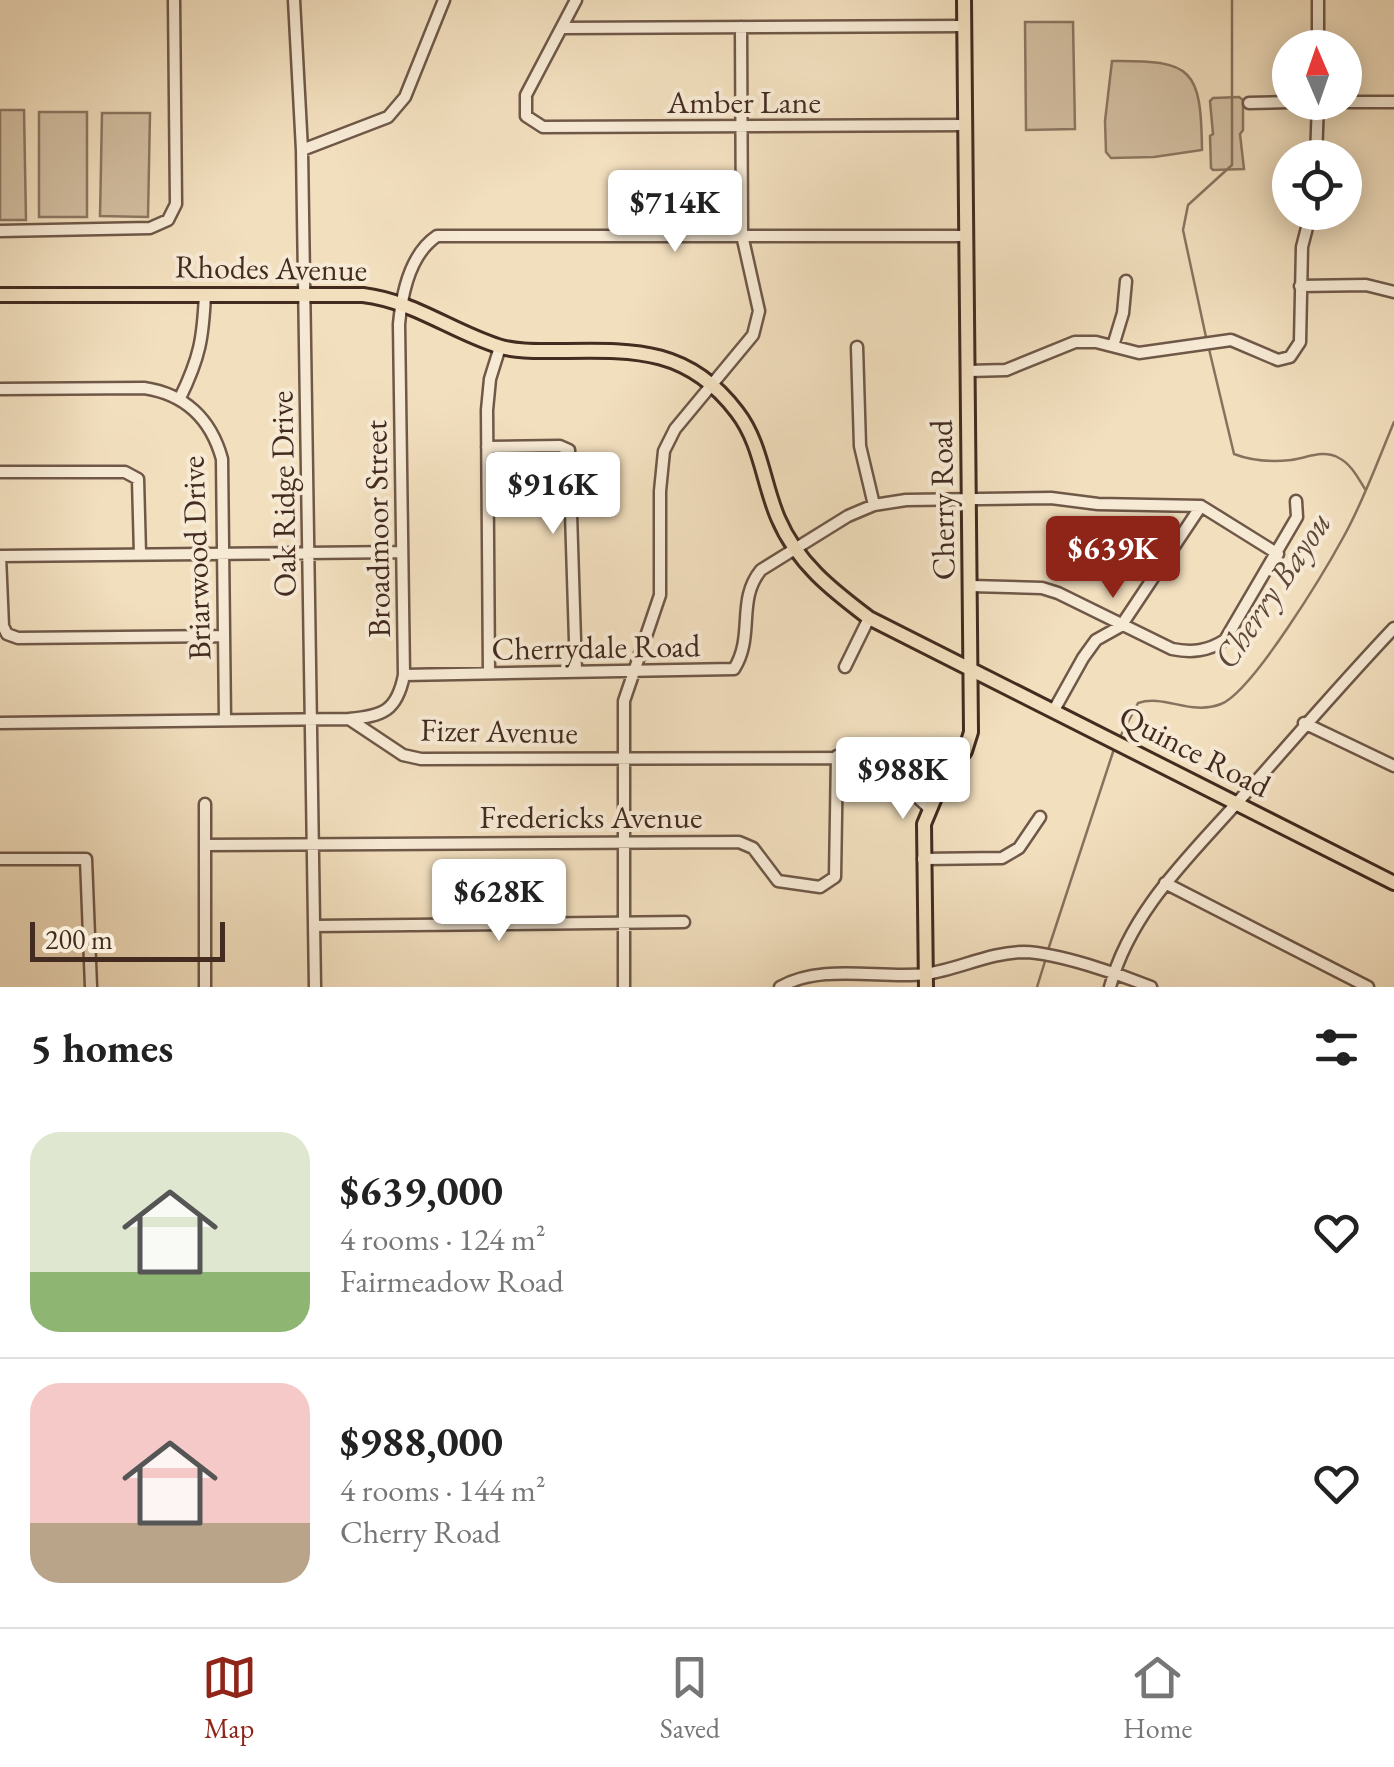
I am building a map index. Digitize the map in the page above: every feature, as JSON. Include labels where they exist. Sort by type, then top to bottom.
[{"type":"main road","name":"Cherry Road","points":[[926,980],[924,824],[939,788],[966,751],[972,732],[964,0]]},
{"type":"main road","name":"Rhodes Avenue","points":[[0,295],[363,295],[402,302],[500,347],[541,351],[632,350],[668,358],[714,385],[739,414],[754,440],[778,518],[812,572],[870,618],[971,668]]},
{"type":"main road","name":"Quince Road","points":[[971,668],[1394,883]]},
{"type":"street","points":[[0,231],[150,228],[168,220],[176,204],[174,0]]},
{"type":"street","name":"Oak Ridge Drive","points":[[294,0],[302,150],[315,987]]},
{"type":"street","points":[[302,150],[388,118],[405,97],[444,0]]},
{"type":"street","points":[[576,0],[562,28],[964,26]]},
{"type":"street","points":[[1318,0],[1318,30]]},
{"type":"street","points":[[624,987],[624,701],[660,595],[664,451],[675,429],[753,335],[759,310],[742,235],[742,27]]},
{"type":"street","name":"Amber Lane","points":[[562,28],[526,95],[526,116],[543,127],[966,125]]},
{"type":"street","points":[[1248,103],[1272,102]]},
{"type":"street","points":[[1362,102],[1394,102]]},
{"type":"street","points":[[968,371],[1006,370],[1075,342],[1158,352],[1232,340],[1278,360],[1290,357],[1300,342],[1302,247],[1306,230]]},
{"type":"street","name":"Broadmoor Street","points":[[349,720],[372,717],[392,706],[400,694],[404,675],[399,324],[420,248],[437,236],[966,236]]},
{"type":"street","points":[[1114,346],[1126,280]]},
{"type":"street","points":[[1300,286],[1366,284],[1394,292]]},
{"type":"street","points":[[0,389],[144,388],[180,398],[198,361],[205,294]]},
{"type":"street","points":[[488,673],[486,447],[490,378],[500,347]]},
{"type":"street","points":[[857,347],[860,446],[874,505]]},
{"type":"street","name":"Briarwood Drive","points":[[180,398],[202,417],[216,437],[222,459],[226,720]]},
{"type":"street","points":[[486,447],[560,446],[569,450],[576,672]]},
{"type":"street","points":[[0,472],[126,472],[138,479],[140,554]]},
{"type":"street","name":"Cherrydale Road","points":[[404,675],[734,669],[745,652],[746,607],[753,580],[794,548],[874,505],[971,498],[1051,498],[1098,504],[1201,506]]},
{"type":"street","points":[[971,586],[1058,592],[1172,649],[1186,652],[1213,648],[1225,640],[1278,554],[1297,518],[1296,501]]},
{"type":"street","points":[[1054,710],[1096,640],[1120,626],[1201,506],[1278,554]]},
{"type":"street","points":[[224,636],[18,638],[8,634],[3,626],[0,556],[402,552]]},
{"type":"street","points":[[845,667],[870,618]]},
{"type":"street","points":[[1110,987],[1130,932],[1165,883],[1304,723],[1394,628]]},
{"type":"street","points":[[0,722],[349,720]]},
{"type":"street","name":"Fizer Avenue","points":[[349,720],[403,755],[422,760],[866,758],[885,766],[930,808]]},
{"type":"street","points":[[1304,723],[1394,766]]},
{"type":"street","name":"Fredericks Avenue","points":[[205,845],[738,842],[753,848],[778,881],[820,887],[835,877],[837,756]]},
{"type":"street","points":[[205,804],[205,987]]},
{"type":"street","points":[[923,859],[1002,858],[1018,848],[1040,817]]},
{"type":"street","points":[[0,859],[86,859],[91,987]]},
{"type":"street","points":[[1165,883],[1368,987]]},
{"type":"street","points":[[314,926],[684,922]]},
{"type":"street","points":[[780,987],[794,980],[926,980],[1010,953],[1034,953],[1114,972],[1151,987]]},
{"type":"shaded area","points":[[1025,22],[1073,22],[1075,129],[1026,130]]},
{"type":"shaded area","points":[[1112,61],[1160,63],[1187,75],[1199,102],[1202,150],[1111,158],[1106,152],[1105,121]]},
{"type":"shaded area","points":[[1239,97],[1243,100],[1240,134],[1244,169],[1213,170],[1210,101]]},
{"type":"shaded area","points":[[0,110],[24,110],[26,220],[0,220]]},
{"type":"shaded area","points":[[39,112],[87,112],[87,217],[39,217]]},
{"type":"shaded area","points":[[102,113],[150,113],[148,217],[100,216]]},
{"type":"waterway","points":[[1206,337],[1183,230],[1188,205],[1232,165],[1232,0]]},
{"type":"waterway","points":[[1209,349],[1234,454],[1269,461],[1333,455],[1347,464],[1365,489]]},
{"type":"waterway","name":"Cherry Bayou","points":[[1120,737],[1138,703],[1158,701],[1210,707],[1235,694],[1251,677],[1287,628],[1344,536],[1394,422]]},
{"type":"waterway","name":"Cherry Bayou","points":[[1048,950],[1114,749]]},
{"type":"waterway","name":"Cherry Bayou","points":[[1037,987],[1046,958]]}]
